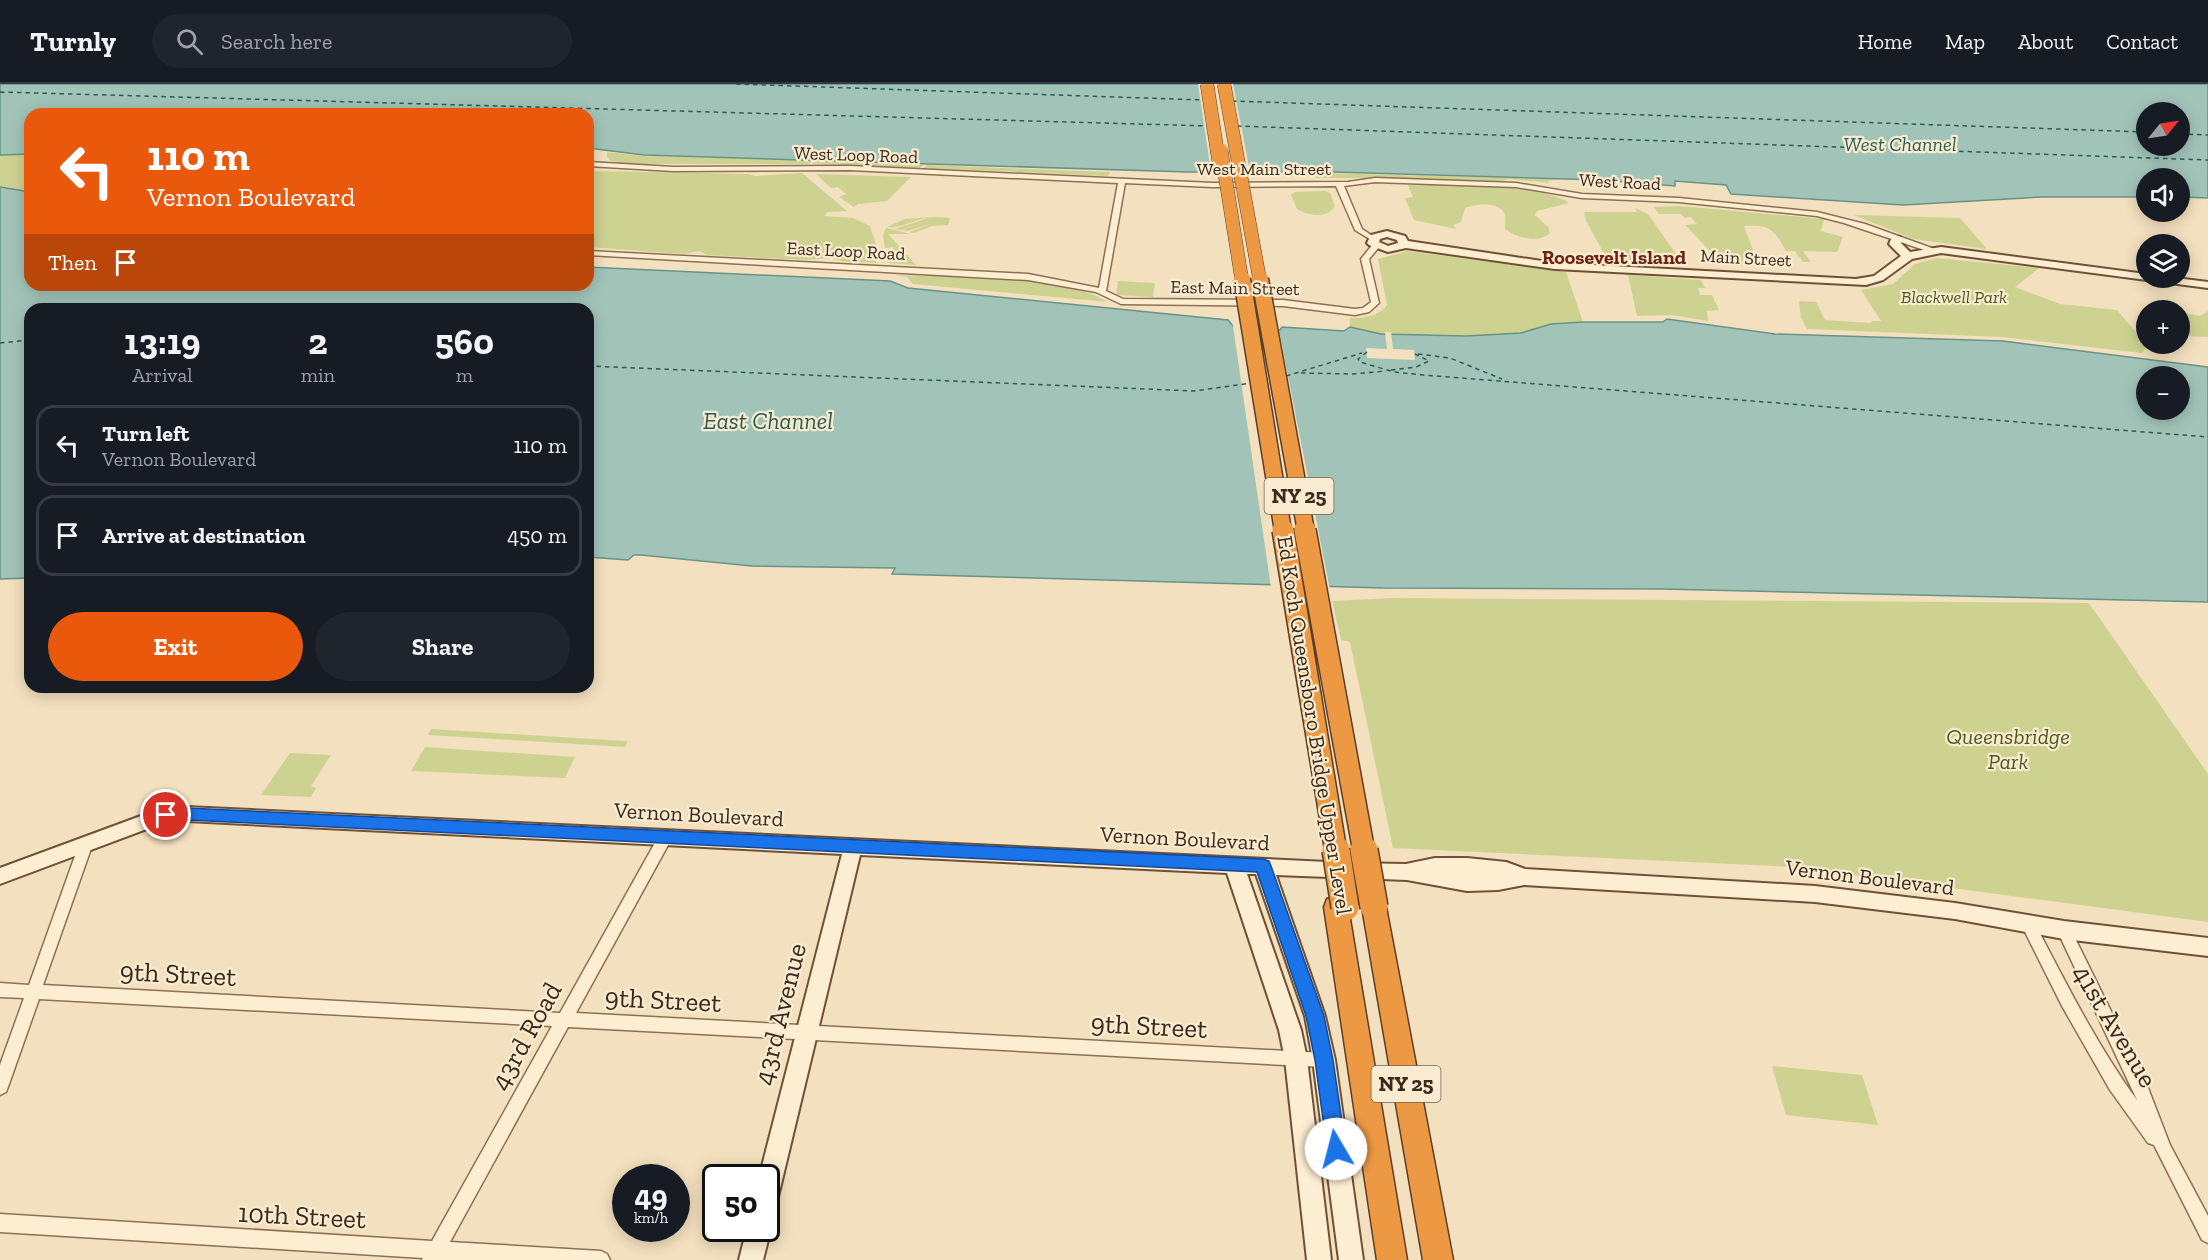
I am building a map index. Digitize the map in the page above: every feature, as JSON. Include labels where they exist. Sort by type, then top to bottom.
[{"type":"highway","name":"NY 25","points":[[1209,84],[1392,1260]]},
{"type":"highway","name":"Ed Koch Queensboro Bridge Upper Level","points":[[1209,84],[1400,1260]]},
{"type":"highway","name":"NY 25","points":[[1222,84],[1369,907],[1438,1260]]},
{"type":"highway","points":[[1369,907],[1426,1260]]},
{"type":"main road","points":[[1896,239],[1895,244],[1908,257]]},
{"type":"main road","name":"Main Street","points":[[1374,242],[1394,249],[1404,244],[1555,266],[1860,282],[1881,278],[1897,263],[1908,257],[1936,250],[2136,276]]},
{"type":"main road","points":[[2190,283],[2208,285]]},
{"type":"main road","name":"Vernon Boulevard","points":[[0,876],[157,818],[180,814],[1407,872],[1432,879],[1508,883],[1524,877],[1777,890],[1955,911],[2064,930],[2208,947]]},
{"type":"main road","name":"43rd Avenue","points":[[774,1164],[852,846]]},
{"type":"main road","points":[[1234,865],[1290,1030],[1296,1059],[1319,1260]]},
{"type":"main road","points":[[1263,866],[1315,1016],[1324,1060],[1352,1260]]},
{"type":"main road","points":[[752,1260],[756,1242]]},
{"type":"street","name":"West Loop Road","points":[[594,164],[673,169],[861,169],[1122,180]]},
{"type":"street","name":"West Main Street","points":[[1122,180],[1212,185],[1339,184],[1359,230],[1374,242]]},
{"type":"street","points":[[1102,292],[1122,180]]},
{"type":"street","name":"West Road","points":[[1339,184],[1375,180],[1442,181],[1516,185],[1582,196],[1629,196],[1689,201],[1817,214],[1846,221],[1896,239]]},
{"type":"street","name":"Main Street","points":[[1896,239],[1936,250]]},
{"type":"street","name":"East Main Street","points":[[1102,292],[1113,299],[1127,302],[1283,303],[1349,312],[1363,311],[1372,307],[1376,300],[1365,259],[1374,242]]},
{"type":"street","name":"East Loop Road","points":[[594,253],[1028,277],[1062,282],[1102,292]]},
{"type":"street","name":"43rd Road","points":[[434,1255],[666,837]]},
{"type":"street","points":[[0,1087],[86,843]]},
{"type":"street","name":"41st Avenue","points":[[2028,924],[2067,1001],[2116,1085],[2164,1150]]},
{"type":"street","name":"41st Avenue","points":[[2064,930],[2139,1085],[2164,1150],[2208,1234]]},
{"type":"street","name":"9th Street","points":[[0,990],[1324,1060]]},
{"type":"street","name":"10th Street","points":[[0,1223],[434,1255],[601,1260]]},
{"type":"green space","points":[[607,152],[644,156],[814,160],[808,164],[626,164],[611,161],[607,157]]},
{"type":"green space","points":[[24,154],[24,191],[0,187],[0,155]]},
{"type":"green space","points":[[817,161],[924,165],[919,168],[812,164]]},
{"type":"green space","points":[[927,165],[1110,172],[1108,176],[924,168]]},
{"type":"green space","points":[[594,172],[748,174],[755,176],[802,173],[847,211],[827,212],[825,216],[853,218],[870,226],[876,245],[876,263],[840,261],[832,258],[806,260],[706,255],[700,251],[683,254],[594,247]]},
{"type":"green space","points":[[1318,173],[1561,179],[1548,181],[1549,183],[1509,179],[1497,182],[1403,178],[1316,178]]},
{"type":"green space","points":[[816,174],[911,177],[887,201],[858,204],[854,207],[839,197],[846,194],[838,187],[831,188]]},
{"type":"green space","points":[[1408,185],[1515,188],[1555,196],[1569,203],[1537,211],[1535,215],[1548,227],[1550,233],[1534,239],[1515,235],[1505,229],[1504,213],[1492,205],[1475,205],[1465,208],[1461,222],[1453,225],[1456,229],[1414,220],[1405,198],[1413,197]]},
{"type":"green space","points":[[1326,191],[1330,193],[1335,206],[1323,215],[1312,215],[1297,209],[1291,195],[1295,192]]},
{"type":"green space","points":[[1680,206],[1824,219],[1821,231],[1843,237],[1837,252],[1803,251],[1811,262],[1803,262],[1795,251],[1786,251],[1770,229],[1760,226],[1744,226],[1756,258],[1743,258],[1742,267],[1736,255],[1714,255],[1685,225],[1697,224],[1691,217],[1685,218],[1681,214],[1659,214],[1654,207]]},
{"type":"green space","points":[[1635,208],[1648,214],[1678,257],[1679,262],[1607,259],[1586,221],[1584,212],[1637,212]]},
{"type":"green space","points":[[1854,215],[1960,218],[1987,249],[1913,239]]},
{"type":"green space","points":[[934,217],[950,218],[948,225],[932,226],[914,233],[909,232],[934,223],[907,231],[902,230],[931,220],[900,230],[895,229],[928,218],[897,227],[887,227],[905,219]]},
{"type":"green space","points":[[886,228],[911,234],[888,234],[916,265],[889,263],[887,259],[896,257],[893,247],[885,248],[883,235]]},
{"type":"green space","points":[[1408,251],[1566,272],[1583,322],[1551,324],[1521,333],[1466,336],[1381,334],[1350,327],[1350,318],[1375,314],[1387,305],[1378,259]]},
{"type":"green space","name":"Blackwell Park","points":[[1937,258],[2039,268],[2015,287],[2060,304],[2117,310],[2136,332],[2136,352],[2001,337],[1807,329],[1801,318],[1799,301],[1816,302],[1825,320],[1871,323],[1881,321],[1861,290],[1893,284],[1915,264]]},
{"type":"green space","points":[[894,275],[1033,281],[1086,292],[1108,302],[913,284],[907,277]]},
{"type":"green space","points":[[1628,275],[1701,280],[1705,288],[1698,288],[1700,295],[1712,295],[1719,310],[1707,311],[1708,321],[1672,315],[1637,316]]},
{"type":"green space","points":[[1118,281],[1155,283],[1153,297],[1116,295]]},
{"type":"green space","points":[[2208,311],[2208,337],[2190,336],[2190,314],[2200,316]]},
{"type":"green space","name":"Queensbridge Park","points":[[1393,598],[2089,603],[2208,774],[2208,922],[1794,867],[1393,848],[1350,642],[1341,640],[1332,601]]},
{"type":"green space","points":[[431,729],[628,741],[625,747],[428,735]]},
{"type":"green space","points":[[425,747],[575,757],[565,778],[411,771]]},
{"type":"green space","points":[[290,753],[331,755],[311,786],[316,788],[311,797],[261,795]]},
{"type":"green space","points":[[1772,1066],[1862,1075],[1878,1125],[1786,1115]]},
{"type":"water","name":"West Channel","points":[[0,84],[2208,84],[2208,198],[2190,197],[2190,168],[2136,168],[2136,197],[2041,197],[1903,205],[1731,194],[1726,185],[1675,181],[1675,186],[1602,180],[1334,172],[1188,172],[644,155],[594,149],[594,108],[24,108],[24,154],[0,155]]},
{"type":"water","name":"East Channel","points":[[0,187],[24,191],[24,291],[594,291],[594,267],[890,281],[908,288],[1228,320],[1233,326],[1280,330],[1282,327],[1344,331],[1350,327],[1381,334],[1466,336],[1521,333],[1551,324],[1663,322],[1667,319],[1775,334],[2003,341],[2208,367],[2208,602],[1662,589],[1383,588],[892,574],[895,568],[752,566],[641,555],[634,555],[628,560],[594,557],[594,303],[24,303],[24,578],[0,579]]},
{"type":"pier","points":[[1198,84],[1233,84],[1250,172],[1257,172],[1257,175],[1205,175],[1211,172]]},
{"type":"pier","points":[[1232,319],[1235,324],[1278,325],[1330,590],[1271,588]]},
{"type":"pier","points":[[1385,332],[1391,332],[1393,349],[1414,350],[1415,360],[1367,358],[1366,348],[1387,349]]},
{"type":"ferry route","points":[[736,84],[1203,100]]},
{"type":"ferry route","points":[[0,92],[569,108]]},
{"type":"ferry route","points":[[1232,101],[2136,132]]},
{"type":"ferry route","points":[[594,109],[1209,126]]},
{"type":"ferry route","points":[[1237,126],[2208,160]]},
{"type":"ferry route","points":[[2190,134],[2208,135]]},
{"type":"ferry route","points":[[0,343],[24,341]]},
{"type":"ferry route","points":[[1367,352],[1358,359],[1360,362],[1394,372],[1423,375],[2208,437]]},
{"type":"ferry route","points":[[1286,376],[1362,353]]},
{"type":"ferry route","points":[[1391,370],[1416,367],[1429,361],[1415,354]]},
{"type":"ferry route","points":[[1418,354],[1450,358],[1502,379]]},
{"type":"ferry route","points":[[594,366],[1194,391],[1252,383]]},
{"type":"ferry route","points":[[1301,373],[1353,374],[1386,371]]},
{"type":"district","name":"Roosevelt Island","points":[[1614,257]]},
{"type":"route","points":[[166,815],[187,814],[1263,866],[1315,1016],[1324,1060],[1336,1149]]}]
